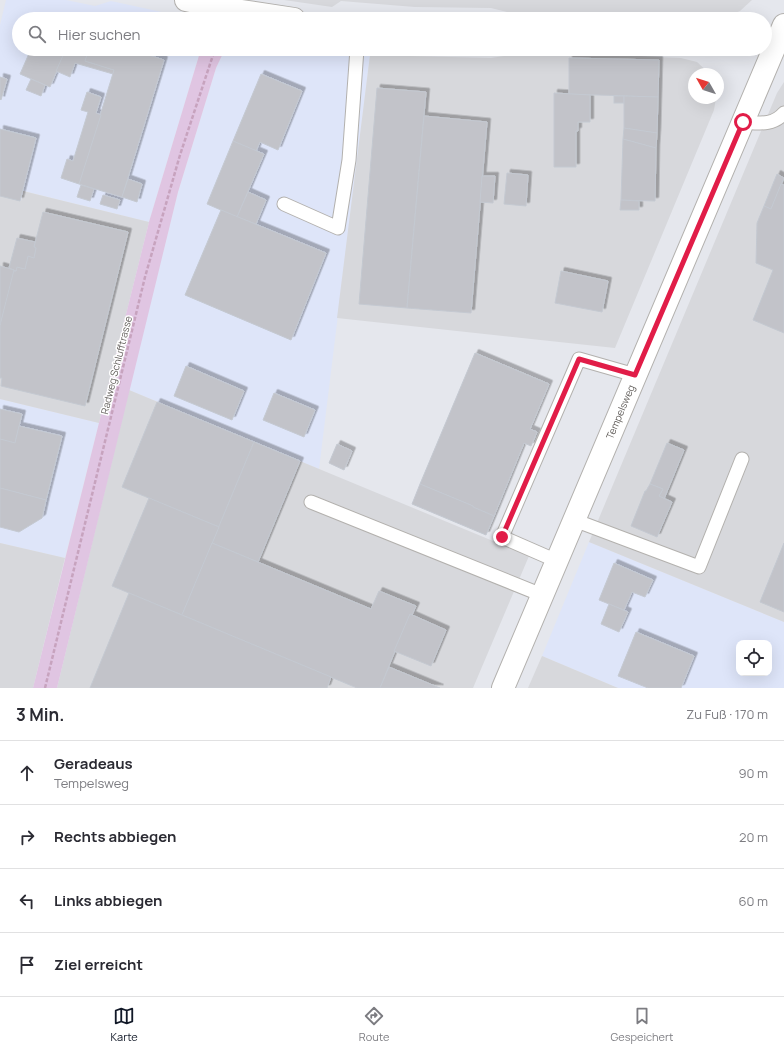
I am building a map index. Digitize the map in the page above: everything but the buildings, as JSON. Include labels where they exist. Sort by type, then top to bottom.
[{"type":"street","points":[[186,0],[248,12]]},
{"type":"street","name":"Tempelsweg","points":[[772,46],[779,28]]},
{"type":"street","name":"Tempelsweg","points":[[503,688],[743,122],[768,56]]},
{"type":"lane","points":[[284,204],[338,228],[349,160],[356,56]]},
{"type":"lane","points":[[743,122],[769,124],[780,118],[784,113]]},
{"type":"lane","points":[[556,561],[502,537],[579,359],[635,375]]},
{"type":"lane","points":[[574,520],[699,567],[742,459]]},
{"type":"lane","points":[[311,502],[542,595]]},
{"type":"path","name":"Radweg Schlufftrasse","points":[[45,688],[145,276],[180,155],[213,56]]},
{"type":"shaded area","points":[[6,0],[66,0],[95,6],[111,1],[162,12],[12,12],[12,56],[199,56],[149,222],[24,191],[21,201],[0,196],[0,25]]},
{"type":"shaded area","points":[[284,0],[752,0],[738,12],[507,12],[491,8],[415,7],[341,1],[332,7]]},
{"type":"shaded area","points":[[199,56],[222,56],[216,68],[178,192],[57,688],[33,688],[149,222]]},
{"type":"shaded area","points":[[222,56],[370,56],[319,469],[129,390],[178,192],[216,68]]},
{"type":"shaded area","points":[[370,56],[491,58],[504,56],[630,56],[681,58],[697,62],[704,68],[688,68],[688,104],[715,104],[714,110],[615,348],[337,318]]},
{"type":"shaded area","points":[[784,82],[784,622],[589,542],[777,93]]},
{"type":"shaded area","points":[[23,191],[149,222],[99,423],[0,399],[0,196],[21,201]]},
{"type":"shaded area","points":[[129,390],[529,556],[473,688],[57,688]]},
{"type":"shaded area","points":[[0,399],[99,423],[65,558],[0,543]]},
{"type":"shaded area","points":[[589,542],[784,622],[784,688],[618,688],[542,656]]},
{"type":"shaded area","points":[[0,543],[65,558],[33,688],[0,688]]},
{"type":"shaded area","points":[[542,656],[618,688],[528,688]]},
{"type":"route","points":[[502,537],[579,359],[635,375],[743,122]]}]
